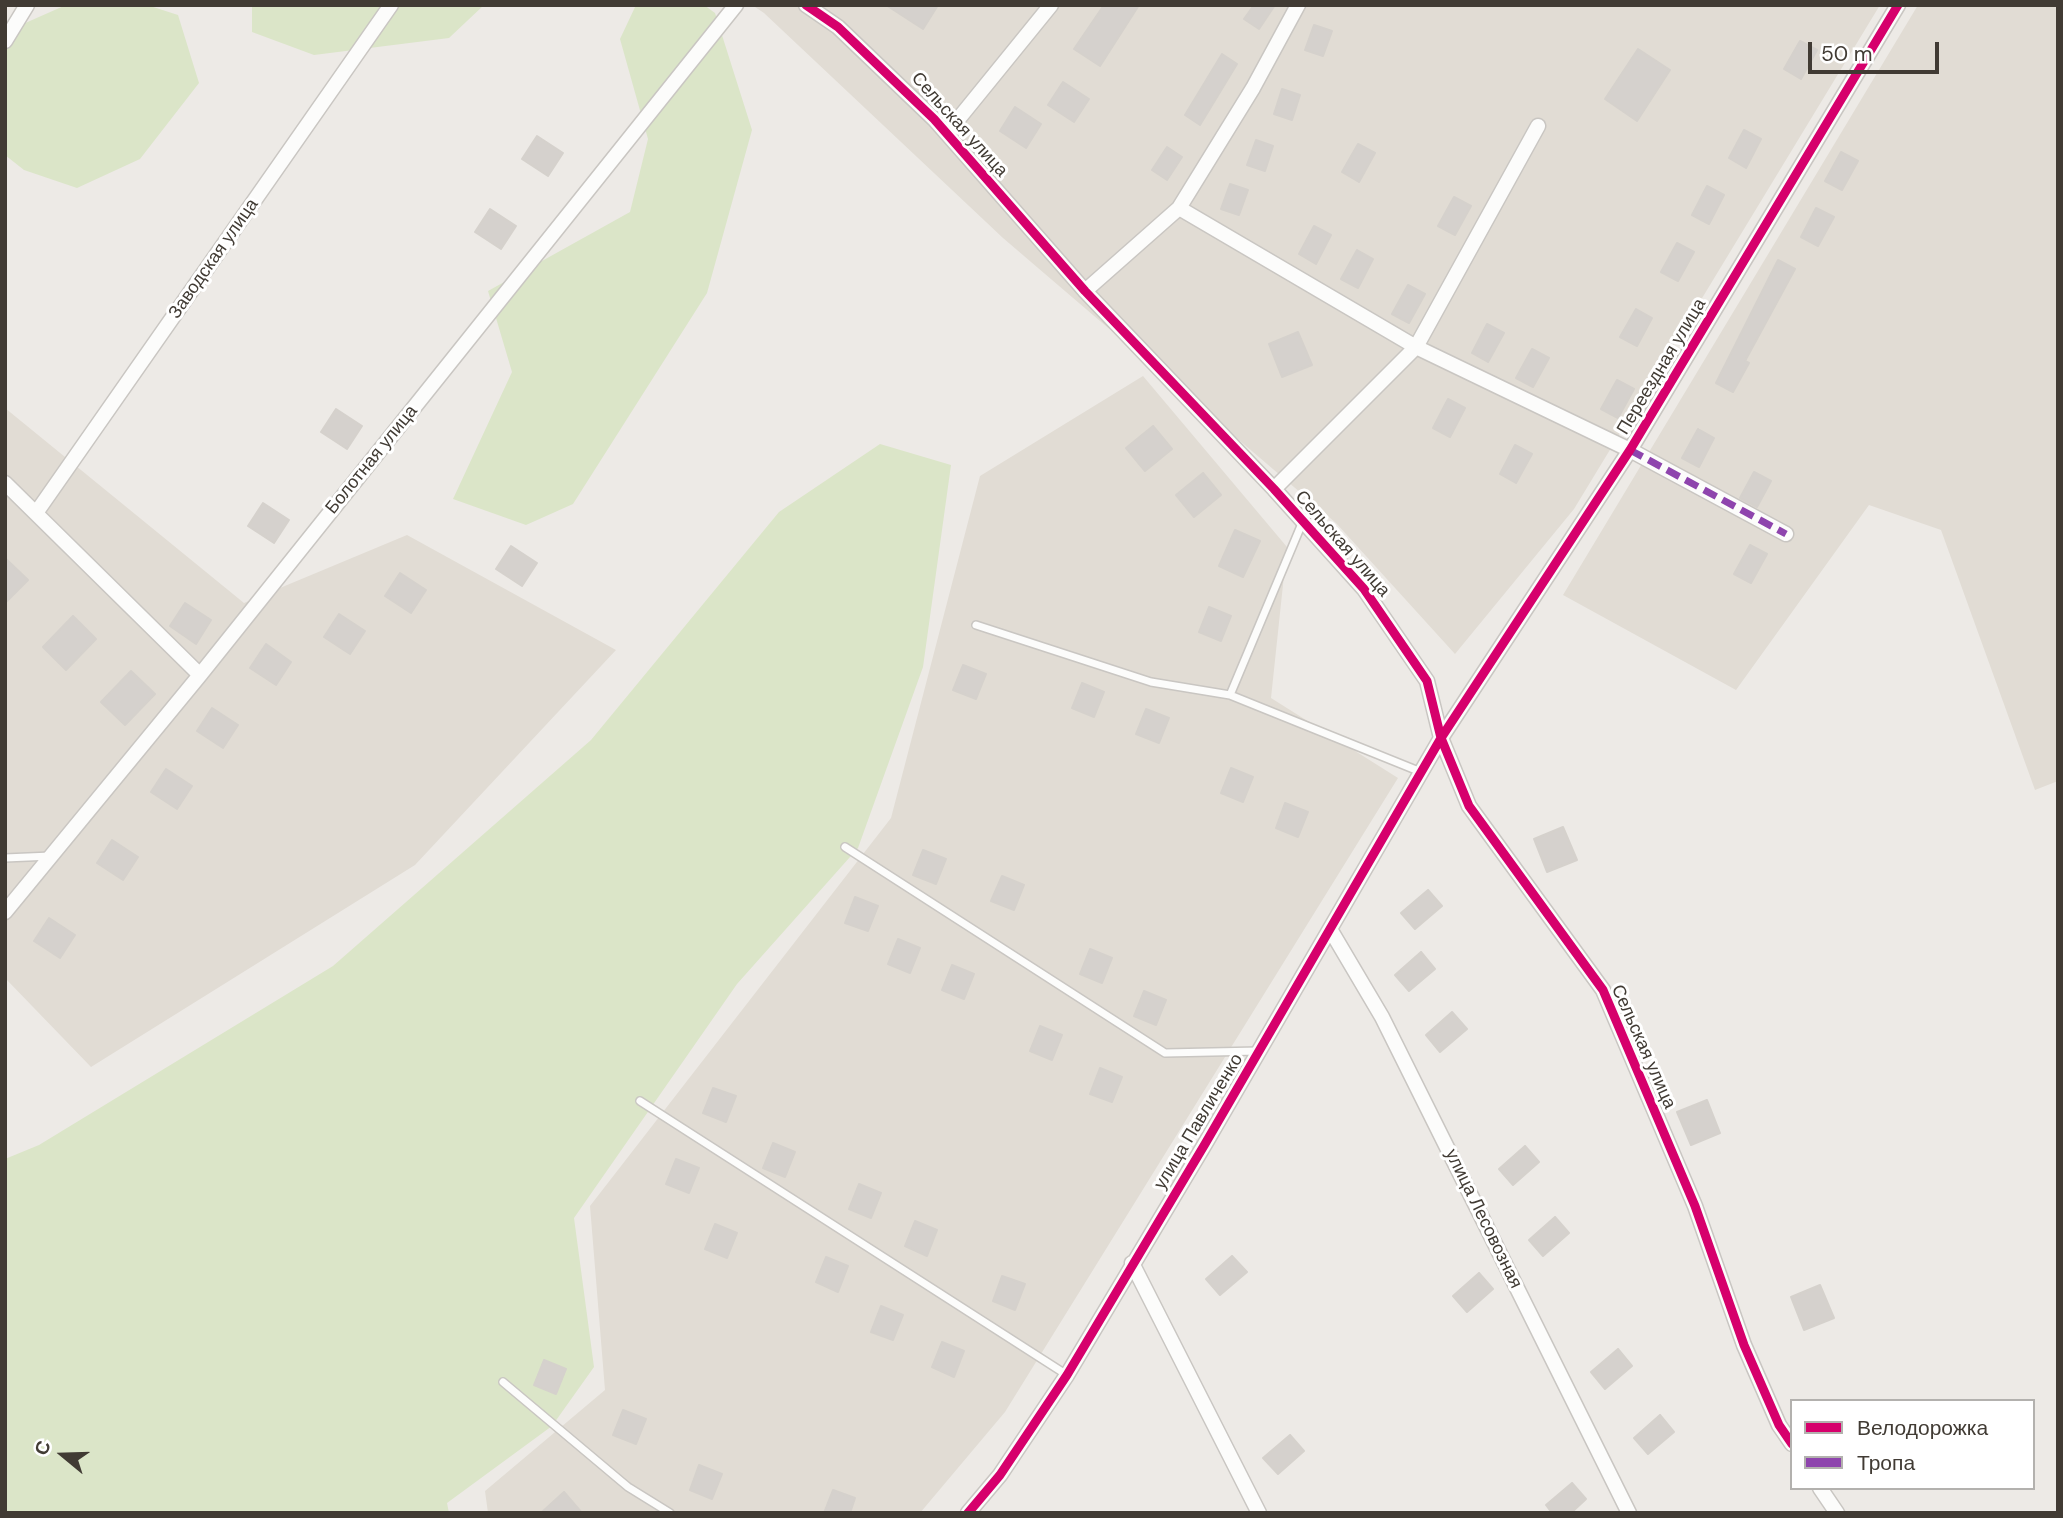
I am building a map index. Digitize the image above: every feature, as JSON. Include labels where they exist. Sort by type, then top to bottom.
[{"type":"street","points":[[5,41],[27,5]]},
{"type":"street","name":"Заводская улица","points":[[36,513],[391,5]]},
{"type":"street","name":"Болотная улица","points":[[5,912],[200,675],[736,5]]},
{"type":"street","name":"Сельская улица","points":[[806,5],[838,27],[947,133],[1085,291],[1274,489],[1364,589],[1427,681],[1441,738],[1469,806],[1603,990],[1695,1206],[1744,1345],[1779,1425],[1790,1441]]},
{"type":"street","points":[[947,133],[1051,5]]},
{"type":"street","points":[[1085,291],[1179,208],[1253,88],[1298,5]]},
{"type":"street","name":"Переездная улица","points":[[1441,738],[1630,450],[1898,5]]},
{"type":"street","points":[[1274,489],[1416,347],[1538,126]]},
{"type":"street","points":[[1179,208],[1416,347],[1630,450],[1786,534]]},
{"type":"street","points":[[5,483],[200,675]]},
{"type":"street","name":"улица Павличенко","points":[[968,1513],[1000,1475],[1067,1375],[1260,1051],[1441,738]]},
{"type":"street","name":"улица Лесовозная","points":[[1330,929],[1382,1017],[1629,1513]]},
{"type":"street","points":[[1132,1263],[1259,1513]]},
{"type":"street","points":[[1821,1490],[1838,1513]]},
{"type":"lane","points":[[1230,695],[1303,521]]},
{"type":"lane","points":[[976,625],[1151,682],[1230,695],[1422,772]]},
{"type":"lane","points":[[845,848],[1165,1054],[1260,1051]]},
{"type":"lane","points":[[5,858],[51,856]]},
{"type":"lane","points":[[640,1101],[1067,1375]]},
{"type":"lane","points":[[503,1382],[628,1487],[670,1513]]},
{"type":"shaded area","points":[[752,5],[1880,5],[1574,509],[1455,654],[1336,523],[1003,238],[764,13]]},
{"type":"shaded area","points":[[1918,5],[2058,5],[2058,781],[2035,790],[1941,530],[1869,505],[1736,690],[1563,595]]},
{"type":"shaded area","points":[[1143,376],[1287,547],[1271,698],[1398,778],[1005,1412],[920,1513],[488,1513],[485,1491],[605,1390],[590,1206],[891,818],[980,476]]},
{"type":"shaded area","points":[[5,408],[244,603],[407,535],[616,650],[415,865],[91,1067],[5,978]]},
{"type":"green space","points":[[66,5],[147,5],[178,15],[199,83],[140,159],[77,188],[24,170],[5,155],[5,32]]},
{"type":"green space","points":[[252,5],[484,5],[449,38],[314,55],[252,32]]},
{"type":"green space","points":[[636,5],[704,5],[715,13],[752,130],[707,293],[573,504],[526,525],[453,499],[512,372],[488,291],[630,212],[648,139],[620,39]]},
{"type":"green space","points":[[880,444],[951,465],[923,667],[858,848],[737,984],[574,1218],[594,1367],[552,1426],[447,1503],[449,1513],[5,1513],[5,1159],[39,1145],[333,966],[591,740],[779,512]]},
{"type":"building","points":[[886,5],[938,5],[923,29]]},
{"type":"building","points":[[1104,5],[1139,5],[1100,66],[1074,49]]},
{"type":"building","points":[[1254,5],[1275,5],[1259,29],[1244,19]]},
{"type":"building","points":[[1314,25],[1332,31],[1323,56],[1305,50]]},
{"type":"building","points":[[1800,41],[1817,50],[1801,79],[1784,69]]},
{"type":"building","points":[[1638,49],[1670,70],[1637,121],[1605,99]]},
{"type":"building","points":[[1222,54],[1237,64],[1200,125],[1185,115]]},
{"type":"building","points":[[1063,82],[1089,99],[1074,122],[1048,105]]},
{"type":"building","points":[[1282,89],[1300,95],[1292,120],[1274,114]]},
{"type":"building","points":[[1015,107],[1041,124],[1026,148],[1000,131]]},
{"type":"building","points":[[1744,130],[1761,139],[1746,168],[1729,158]]},
{"type":"building","points":[[537,136],[563,153],[548,176],[522,159]]},
{"type":"building","points":[[1256,140],[1273,146],[1265,171],[1247,165]]},
{"type":"building","points":[[1358,144],[1375,153],[1359,182],[1342,172]]},
{"type":"building","points":[[1167,147],[1182,157],[1167,180],[1152,170]]},
{"type":"building","points":[[1841,152],[1858,161],[1842,190],[1825,181]]},
{"type":"building","points":[[1230,184],[1248,190],[1239,215],[1221,209]]},
{"type":"building","points":[[1707,186],[1724,195],[1709,224],[1692,215]]},
{"type":"building","points":[[1454,197],[1471,206],[1455,235],[1438,226]]},
{"type":"building","points":[[1816,208],[1834,217],[1818,246],[1801,237]]},
{"type":"building","points":[[490,209],[516,226],[501,249],[475,232]]},
{"type":"building","points":[[1314,226],[1331,235],[1316,264],[1299,254]]},
{"type":"building","points":[[1677,243],[1694,252],[1678,281],[1661,272]]},
{"type":"building","points":[[1357,250],[1373,259],[1358,288],[1341,279]]},
{"type":"building","points":[[1778,260],[1795,269],[1745,361],[1749,363],[1733,392],[1716,383]]},
{"type":"building","points":[[1408,285],[1425,294],[1409,323],[1392,314]]},
{"type":"building","points":[[1636,309],[1652,318],[1637,346],[1620,337]]},
{"type":"building","points":[[1487,324],[1504,333],[1488,362],[1472,353]]},
{"type":"building","points":[[1298,332],[1312,365],[1282,377],[1269,344]]},
{"type":"building","points":[[1532,349],[1549,358],[1533,387],[1516,378]]},
{"type":"building","points":[[1617,380],[1634,389],[1618,418],[1601,409]]},
{"type":"building","points":[[1448,399],[1465,408],[1450,437],[1433,428]]},
{"type":"building","points":[[336,409],[362,426],[347,449],[321,432]]},
{"type":"building","points":[[1153,426],[1172,449],[1145,471],[1126,448]]},
{"type":"building","points":[[1698,429],[1714,438],[1699,467],[1682,458]]},
{"type":"building","points":[[1515,445],[1532,454],[1516,483],[1500,474]]},
{"type":"building","points":[[1754,472],[1771,481],[1757,507],[1740,498]]},
{"type":"building","points":[[1203,473],[1221,495],[1194,517],[1176,495]]},
{"type":"building","points":[[263,503],[289,520],[274,543],[248,526]]},
{"type":"building","points":[[1235,530],[1260,541],[1243,577],[1219,566]]},
{"type":"building","points":[[1750,545],[1767,554],[1751,583],[1734,574]]},
{"type":"building","points":[[511,546],[537,563],[522,586],[496,569]]},
{"type":"building","points":[[5,558],[28,580],[5,603]]},
{"type":"building","points":[[400,573],[426,590],[411,613],[385,596]]},
{"type":"building","points":[[185,603],[211,620],[196,644],[170,626]]},
{"type":"building","points":[[1209,607],[1231,616],[1221,641],[1199,632]]},
{"type":"building","points":[[339,614],[365,631],[350,654],[324,637]]},
{"type":"building","points":[[73,616],[96,639],[66,670],[43,647]]},
{"type":"building","points":[[266,644],[291,662],[276,685],[250,668]]},
{"type":"building","points":[[963,665],[986,674],[976,699],[953,690]]},
{"type":"building","points":[[131,671],[155,694],[125,725],[101,702]]},
{"type":"building","points":[[1082,683],[1104,692],[1094,717],[1072,708]]},
{"type":"building","points":[[212,708],[238,725],[223,748],[197,731]]},
{"type":"building","points":[[1146,709],[1169,718],[1159,743],[1136,734]]},
{"type":"building","points":[[1231,768],[1253,777],[1243,802],[1221,793]]},
{"type":"building","points":[[166,769],[192,786],[177,809],[151,792]]},
{"type":"building","points":[[1285,803],[1308,812],[1298,837],[1276,828]]},
{"type":"building","points":[[1563,827],[1577,860],[1547,872],[1534,839]]},
{"type":"building","points":[[112,840],[138,857],[123,880],[97,863]]},
{"type":"building","points":[[923,850],[946,859],[936,884],[913,875]]},
{"type":"building","points":[[1002,876],[1024,885],[1014,910],[991,901]]},
{"type":"building","points":[[1428,890],[1442,906],[1415,929],[1401,913]]},
{"type":"building","points":[[855,897],[878,906],[868,931],[845,923]]},
{"type":"building","points":[[49,918],[75,935],[60,958],[34,941]]},
{"type":"building","points":[[898,939],[920,948],[910,973],[888,964]]},
{"type":"building","points":[[1090,949],[1112,958],[1102,983],[1080,974]]},
{"type":"building","points":[[1421,952],[1435,969],[1409,991],[1395,975]]},
{"type":"building","points":[[952,965],[974,974],[964,999],[942,990]]},
{"type":"building","points":[[1144,991],[1166,1000],[1156,1025],[1134,1016]]},
{"type":"building","points":[[1452,1012],[1467,1029],[1440,1052],[1426,1035]]},
{"type":"building","points":[[1040,1026],[1062,1035],[1052,1060],[1030,1051]]},
{"type":"building","points":[[1100,1068],[1122,1077],[1112,1102],[1090,1094]]},
{"type":"building","points":[[713,1088],[736,1096],[726,1122],[703,1113]]},
{"type":"building","points":[[1707,1100],[1720,1133],[1691,1145],[1677,1112]]},
{"type":"building","points":[[773,1143],[795,1152],[785,1177],[763,1168]]},
{"type":"building","points":[[1525,1146],[1539,1162],[1513,1185],[1499,1169]]},
{"type":"building","points":[[676,1159],[699,1168],[689,1193],[666,1184]]},
{"type":"building","points":[[859,1184],[881,1193],[871,1218],[849,1209]]},
{"type":"building","points":[[1555,1217],[1569,1233],[1543,1256],[1529,1240]]},
{"type":"building","points":[[915,1221],[937,1230],[927,1256],[905,1246]]},
{"type":"building","points":[[715,1224],[737,1233],[727,1258],[705,1249]]},
{"type":"building","points":[[1232,1256],[1247,1272],[1220,1295],[1206,1279]]},
{"type":"building","points":[[826,1257],[848,1266],[838,1292],[816,1282]]},
{"type":"building","points":[[1479,1273],[1493,1289],[1467,1312],[1453,1296]]},
{"type":"building","points":[[1002,1276],[1025,1284],[1015,1310],[993,1301]]},
{"type":"building","points":[[1820,1285],[1834,1318],[1804,1330],[1791,1297]]},
{"type":"building","points":[[881,1306],[903,1315],[893,1340],[871,1332]]},
{"type":"building","points":[[942,1342],[964,1351],[954,1377],[932,1367]]},
{"type":"building","points":[[1618,1349],[1632,1366],[1605,1389],[1591,1372]]},
{"type":"building","points":[[544,1360],[566,1369],[556,1394],[534,1385]]},
{"type":"building","points":[[623,1410],[646,1419],[636,1444],[613,1435]]},
{"type":"building","points":[[1660,1415],[1674,1432],[1648,1454],[1634,1438]]},
{"type":"building","points":[[1290,1435],[1304,1451],[1278,1474],[1263,1458]]},
{"type":"building","points":[[699,1465],[722,1474],[712,1499],[690,1490]]},
{"type":"building","points":[[1572,1483],[1586,1499],[1571,1513],[1552,1513],[1546,1505]]},
{"type":"building","points":[[833,1490],[855,1498],[850,1513],[824,1513]]},
{"type":"building","points":[[564,1492],[582,1513],[541,1513]]},
{"type":"marked path","points":[[1630,450],[1786,534]]},
{"type":"cycle path","points":[[806,5],[838,27],[934,119],[1085,291],[1274,489],[1364,589],[1427,681],[1441,738],[1469,806],[1603,990],[1695,1206],[1744,1345],[1779,1425],[1790,1441]]},
{"type":"cycle path","points":[[968,1513],[1000,1475],[1067,1375],[1441,738],[1630,450],[1898,5]]}]
